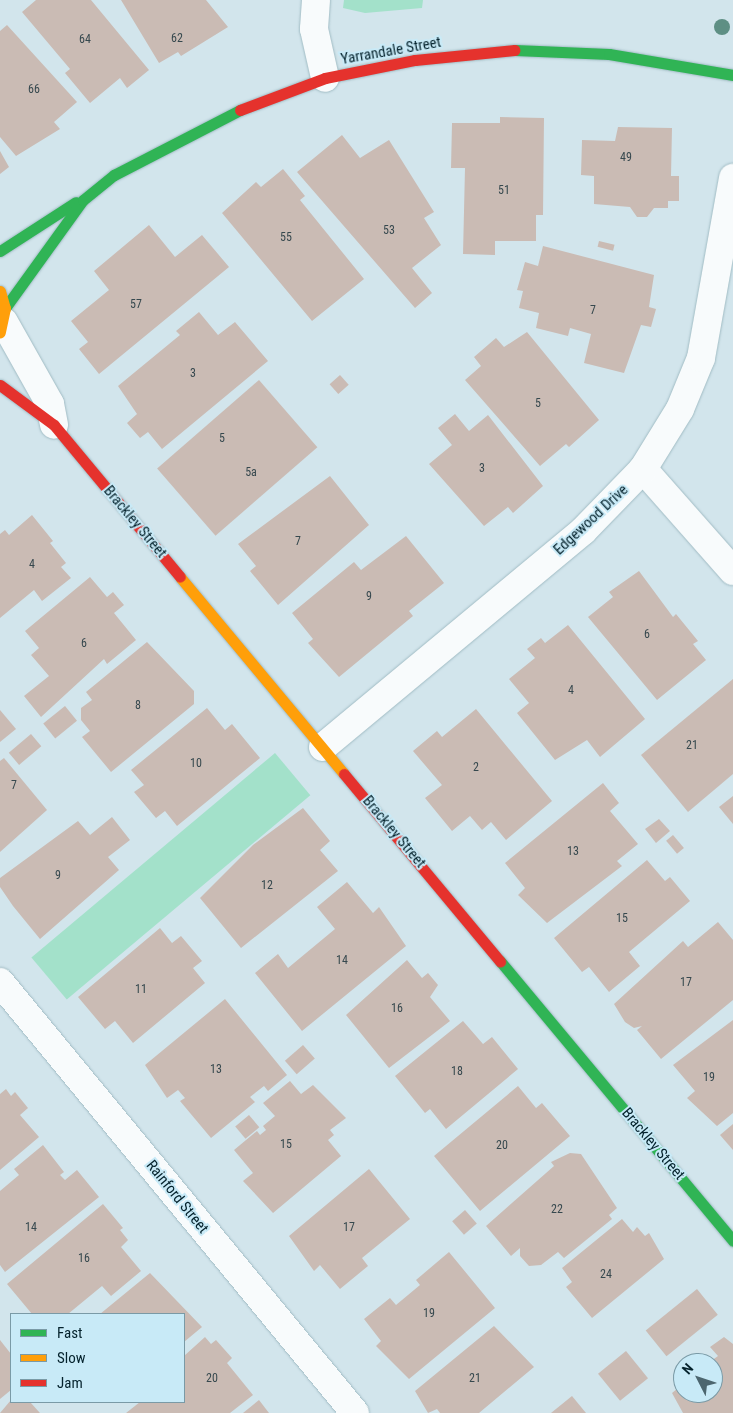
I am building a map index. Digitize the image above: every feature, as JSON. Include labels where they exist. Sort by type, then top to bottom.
[{"type":"street","points":[[316,0],[314,29],[324,78]]},
{"type":"street","name":"Yarrandale Street","points":[[0,251],[65,205],[83,200],[175,139],[324,78],[414,60],[503,50],[609,54],[733,75]]},
{"type":"street","name":"Edgewood Drive","points":[[323,747],[583,531],[643,469],[680,409],[701,358],[733,178]]},
{"type":"street","name":"Yarrandale Street","points":[[3,321],[83,200]]},
{"type":"street","points":[[0,291],[3,321]]},
{"type":"street","name":"Brackley Street","points":[[3,321],[50,404],[54,425]]},
{"type":"street","name":"Brackley Street","points":[[0,385],[54,425],[733,1241]]},
{"type":"street","points":[[643,469],[733,571]]},
{"type":"street","name":"Rainford Street","points":[[0,982],[355,1413]]},
{"type":"green space","points":[[344,0],[423,0],[422,8],[365,13],[343,8]]},
{"type":"green space","points":[[275,753],[310,795],[67,1000],[31,957]]},
{"type":"building","points":[[36,0],[91,0],[149,70],[127,88],[120,78],[90,103],[65,73],[70,69],[22,12]]},
{"type":"building","points":[[121,0],[206,0],[228,27],[181,56],[178,52],[159,63]]},
{"type":"building","points":[[7,25],[77,102],[54,122],[60,129],[16,156],[0,137],[0,31]]},
{"type":"building","points":[[500,117],[544,118],[543,215],[536,215],[536,241],[495,241],[495,255],[463,254],[465,168],[451,168],[452,123],[500,123]]},
{"type":"building","points":[[618,127],[672,128],[671,176],[679,176],[679,201],[668,201],[668,208],[654,208],[647,217],[637,217],[630,207],[594,204],[594,176],[581,175],[582,140],[615,141]]},
{"type":"building","points":[[342,135],[360,158],[389,140],[434,212],[424,218],[441,245],[412,268],[432,293],[415,308],[297,172]]},
{"type":"building","points":[[0,151],[9,167],[0,174]]},
{"type":"building","points":[[283,169],[305,196],[300,200],[364,279],[312,321],[222,213],[256,182],[261,187]]},
{"type":"building","points":[[149,225],[175,257],[202,235],[229,267],[99,374],[79,349],[88,342],[71,321],[109,290],[94,271]]},
{"type":"building","points":[[599,241],[615,245],[613,251],[598,247]]},
{"type":"building","points":[[543,246],[654,275],[649,307],[656,309],[651,327],[641,325],[624,373],[584,363],[591,334],[570,328],[568,336],[536,328],[539,313],[519,308],[523,291],[517,290],[525,262],[538,266]]},
{"type":"building","points":[[199,312],[218,335],[235,322],[268,361],[162,449],[148,432],[140,438],[127,423],[137,414],[118,386],[180,335],[176,331]]},
{"type":"building","points":[[527,332],[599,420],[569,447],[566,444],[540,466],[465,380],[481,366],[474,357],[496,338],[504,347]]},
{"type":"building","points":[[340,375],[349,385],[338,394],[330,384]]},
{"type":"building","points":[[259,380],[317,447],[216,536],[157,469]]},
{"type":"building","points":[[455,414],[469,431],[488,415],[543,486],[513,513],[508,507],[484,526],[429,464],[452,445],[438,428]]},
{"type":"building","points":[[330,476],[369,525],[278,605],[250,571],[256,566],[238,544]]},
{"type":"building","points":[[32,515],[53,541],[50,543],[66,563],[61,567],[71,578],[42,601],[34,590],[0,618],[0,534],[5,530],[9,535]]},
{"type":"building","points":[[406,536],[444,583],[409,611],[413,616],[339,677],[308,643],[313,639],[292,613],[354,562],[361,570]]},
{"type":"building","points":[[639,571],[673,617],[676,614],[698,641],[693,644],[706,660],[657,700],[588,617],[613,597],[609,592]]},
{"type":"building","points":[[90,577],[107,597],[113,592],[124,605],[114,613],[136,640],[107,664],[104,659],[41,717],[24,696],[49,676],[31,655],[39,648],[25,631]]},
{"type":"building","points":[[568,625],[645,719],[600,757],[587,740],[555,760],[517,713],[529,703],[509,679],[535,658],[527,649],[541,638],[545,643]]},
{"type":"building","points":[[147,642],[194,691],[194,704],[111,772],[82,737],[90,731],[81,720],[81,708],[92,700],[86,692]]},
{"type":"building","points":[[733,679],[733,774],[688,812],[641,755]]},
{"type":"building","points":[[65,706],[77,721],[55,738],[43,724]]},
{"type":"building","points":[[207,708],[225,730],[232,724],[260,758],[177,826],[165,811],[156,818],[134,792],[144,785],[131,770]]},
{"type":"building","points":[[476,709],[552,801],[506,840],[491,822],[482,830],[470,816],[452,831],[425,798],[442,785],[413,751],[437,731],[442,737]]},
{"type":"building","points":[[0,710],[16,729],[0,742]]},
{"type":"building","points":[[31,734],[41,746],[19,765],[9,753]]},
{"type":"building","points":[[4,758],[47,810],[0,852],[0,761]]},
{"type":"building","points":[[603,783],[619,803],[610,811],[638,844],[617,861],[622,866],[547,923],[518,895],[525,888],[505,863]]},
{"type":"building","points":[[733,796],[733,824],[719,807]]},
{"type":"building","points":[[303,808],[330,841],[320,850],[338,871],[241,948],[200,898],[253,845]]},
{"type":"building","points":[[112,817],[130,840],[108,857],[119,870],[40,939],[0,887],[0,878],[78,821],[90,835]]},
{"type":"building","points":[[659,819],[670,831],[656,843],[645,829]]},
{"type":"building","points":[[673,835],[684,848],[677,854],[666,841]]},
{"type":"building","points":[[647,860],[665,881],[670,877],[690,901],[629,952],[640,966],[609,992],[589,967],[582,972],[554,938]]},
{"type":"building","points":[[347,882],[373,913],[379,907],[406,946],[302,1031],[255,973],[278,954],[288,968],[335,929],[317,907]]},
{"type":"building","points":[[718,922],[733,940],[733,1000],[661,1059],[637,1030],[642,1026],[634,1028],[625,1022],[614,1004],[683,941],[688,947]]},
{"type":"building","points":[[160,928],[172,943],[181,936],[202,961],[193,968],[205,983],[133,1043],[115,1021],[105,1029],[78,997]]},
{"type":"building","points":[[407,960],[422,978],[428,973],[438,985],[430,997],[450,1021],[389,1068],[346,1015]]},
{"type":"building","points":[[225,999],[287,1075],[268,1091],[264,1086],[250,1097],[255,1102],[211,1138],[180,1101],[185,1098],[178,1090],[167,1098],[145,1065]]},
{"type":"building","points":[[733,1020],[733,1113],[717,1126],[687,1098],[695,1091],[673,1065]]},
{"type":"building","points":[[463,1021],[483,1044],[492,1037],[518,1069],[446,1129],[430,1109],[425,1113],[395,1076]]},
{"type":"building","points":[[303,1045],[315,1059],[297,1074],[285,1061]]},
{"type":"building","points":[[290,1081],[301,1094],[313,1085],[346,1118],[330,1130],[334,1135],[328,1140],[341,1156],[273,1213],[243,1181],[253,1173],[234,1150],[257,1131],[260,1135],[266,1130],[263,1126],[275,1116],[263,1103]]},
{"type":"building","points":[[518,1086],[536,1108],[542,1103],[570,1136],[480,1211],[434,1156]]},
{"type":"building","points":[[6,1089],[11,1096],[15,1092],[28,1108],[20,1115],[39,1137],[0,1170],[0,1094]]},
{"type":"building","points":[[249,1115],[259,1127],[245,1139],[235,1127]]},
{"type":"building","points":[[733,1124],[733,1150],[720,1135]]},
{"type":"building","points":[[43,1145],[64,1172],[60,1175],[65,1180],[77,1170],[99,1197],[5,1272],[0,1265],[0,1191],[19,1175],[14,1169]]},
{"type":"building","points":[[570,1153],[581,1154],[617,1208],[609,1215],[612,1219],[564,1258],[558,1252],[541,1265],[529,1266],[520,1256],[520,1248],[511,1256],[486,1226],[554,1166],[551,1162]]},
{"type":"building","points":[[369,1169],[410,1219],[362,1258],[368,1266],[340,1289],[320,1265],[314,1271],[289,1236]]},
{"type":"building","points":[[103,1204],[123,1228],[120,1230],[128,1240],[121,1247],[141,1271],[111,1296],[102,1286],[69,1313],[31,1313],[7,1284]]},
{"type":"building","points":[[465,1210],[477,1224],[464,1235],[452,1221]]},
{"type":"building","points":[[622,1219],[633,1232],[637,1227],[645,1236],[649,1233],[664,1259],[592,1318],[566,1287],[572,1282],[562,1268]]},
{"type":"building","points":[[449,1252],[495,1308],[409,1379],[376,1346],[381,1341],[364,1319],[390,1298],[396,1305],[420,1285],[416,1280]]},
{"type":"building","points":[[150,1273],[202,1327],[185,1341],[185,1313],[101,1313]]},
{"type":"building","points":[[697,1289],[718,1315],[666,1356],[646,1331]]},
{"type":"building","points":[[494,1326],[534,1367],[479,1413],[440,1413],[437,1409],[428,1413],[415,1391]]},
{"type":"building","points":[[205,1337],[211,1344],[216,1340],[232,1358],[227,1363],[253,1395],[230,1413],[126,1413],[139,1403],[185,1403],[185,1355]]},
{"type":"building","points":[[724,1337],[733,1344],[733,1413],[683,1413],[678,1403],[723,1403],[723,1353],[715,1353],[710,1347]]},
{"type":"building","points":[[0,1340],[10,1353],[10,1391],[0,1399]]},
{"type":"building","points":[[626,1351],[648,1378],[620,1401],[598,1374]]},
{"type":"building","points":[[572,1396],[586,1413],[551,1413]]},
{"type":"building","points":[[259,1400],[269,1413],[243,1413]]},
{"type":"building","points":[[10,1401],[10,1403],[31,1403],[40,1413],[0,1413]]},
{"type":"traffic: fast","points":[[515,50],[609,54],[733,75]]},
{"type":"traffic: fast","points":[[5,308],[83,200],[114,175],[240,110]]},
{"type":"traffic: fast","points":[[0,251],[76,202]]},
{"type":"traffic: fast","points":[[500,961],[733,1241]]},
{"type":"traffic: slow","points":[[0,291],[5,308],[0,332]]},
{"type":"traffic: slow","points":[[180,577],[344,774]]},
{"type":"traffic: jam","points":[[240,110],[325,78],[415,60],[515,50]]},
{"type":"traffic: jam","points":[[0,385],[54,425],[180,577]]},
{"type":"traffic: jam","points":[[344,774],[500,961]]}]
